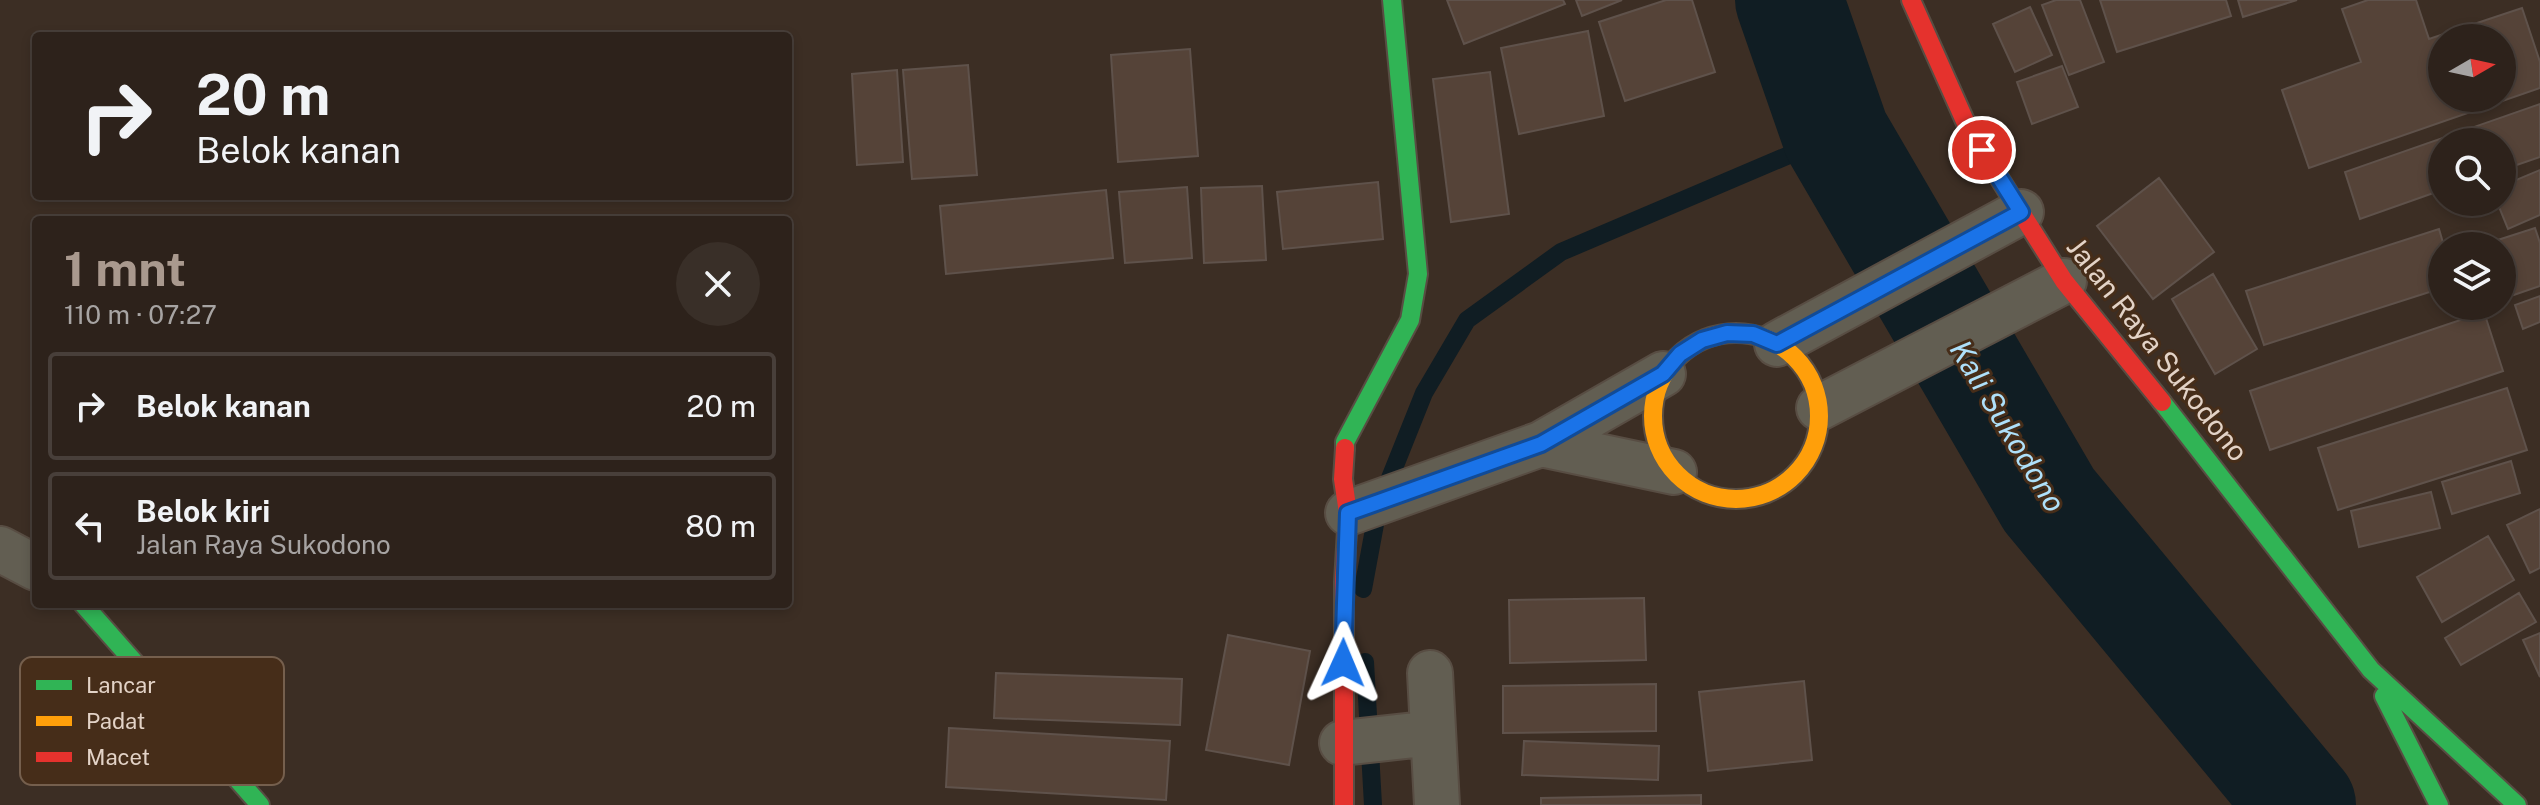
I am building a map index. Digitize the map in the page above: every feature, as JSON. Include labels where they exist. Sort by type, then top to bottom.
[{"type":"street","points":[[1344,805],[1347,743],[1344,582],[1354,512],[1343,479],[1345,442],[1410,320],[1418,274],[1392,0]]},
{"type":"street","name":"Jalan Raya Sukodono","points":[[1911,0],[2007,220],[2048,289],[2230,486],[2371,670],[2517,805]]},
{"type":"street","points":[[1777,344],[2007,220]]},
{"type":"street","points":[[1819,408],[2048,289]]},
{"type":"street","points":[[1354,512],[1541,444],[1663,374],[1680,354],[1702,340],[1727,333],[1753,334],[1777,344],[1798,360],[1812,382],[1819,408],[1817,434],[1808,459],[1792,479],[1769,493],[1744,499],[1719,498],[1694,489],[1674,472],[1659,450],[1653,425],[1654,398],[1663,374]]},
{"type":"street","points":[[1541,444],[1674,472]]},
{"type":"street","points":[[0,549],[32,566]]},
{"type":"street","points":[[87,608],[130,657]]},
{"type":"street","name":"Jalan Raya Sukodono","points":[[2371,670],[2439,805]]},
{"type":"street","points":[[1430,673],[1424,734],[1437,805]]},
{"type":"street","points":[[1347,743],[1424,734]]},
{"type":"street","points":[[242,785],[260,805]]},
{"type":"building","points":[[1447,0],[1563,0],[1565,4],[1464,44]]},
{"type":"building","points":[[1576,0],[1622,0],[1582,16]]},
{"type":"building","points":[[1666,0],[1692,0],[1715,72],[1625,101],[1599,22]]},
{"type":"building","points":[[2056,0],[2080,0],[2104,62],[2069,75],[2042,5]]},
{"type":"building","points":[[2100,0],[2226,0],[2231,16],[2117,52]]},
{"type":"building","points":[[2238,0],[2297,0],[2243,17]]},
{"type":"building","points":[[2368,0],[2416,0],[2428,36],[2428,112],[2471,112],[2309,168],[2282,90],[2361,62],[2342,9]]},
{"type":"building","points":[[2030,7],[2052,55],[2015,72],[1993,24]]},
{"type":"building","points":[[2522,8],[2540,62],[2540,88],[2516,96],[2516,24],[2474,24]]},
{"type":"building","points":[[1588,31],[1604,116],[1519,134],[1501,48]]},
{"type":"building","points":[[1190,49],[1198,156],[1118,162],[1111,55]]},
{"type":"building","points":[[968,65],[977,175],[912,179],[903,70]]},
{"type":"building","points":[[2062,66],[2078,107],[2032,124],[2017,82]]},
{"type":"building","points":[[897,70],[903,162],[857,165],[852,74]]},
{"type":"building","points":[[1490,72],[1509,214],[1451,222],[1433,79]]},
{"type":"building","points":[[2540,104],[2540,157],[2516,165],[2516,128],[2471,128]]},
{"type":"building","points":[[2428,143],[2428,195],[2360,219],[2345,172]]},
{"type":"building","points":[[2540,170],[2540,215],[2508,229],[2503,216],[2516,216],[2516,180]]},
{"type":"building","points":[[2159,178],[2214,252],[2153,299],[2097,226]]},
{"type":"building","points":[[1378,182],[1383,239],[1283,249],[1277,192]]},
{"type":"building","points":[[1262,186],[1266,260],[1204,263],[1201,188]]},
{"type":"building","points":[[1187,187],[1192,258],[1125,263],[1119,192]]},
{"type":"building","points":[[1106,190],[1113,258],[946,274],[940,206]]},
{"type":"building","points":[[2535,228],[2540,243],[2540,286],[2516,294],[2516,234]]},
{"type":"building","points":[[2428,233],[2428,292],[2264,345],[2246,291]]},
{"type":"building","points":[[2213,274],[2257,349],[2215,374],[2172,299]]},
{"type":"building","points":[[2540,296],[2540,322],[2523,329],[2516,305]]},
{"type":"building","points":[[2460,320],[2487,320],[2503,371],[2270,450],[2250,391]]},
{"type":"building","points":[[2507,388],[2527,450],[2338,510],[2318,448]]},
{"type":"building","points":[[2511,461],[2520,493],[2452,514],[2442,482]]},
{"type":"building","points":[[2431,492],[2440,528],[2359,547],[2351,511]]},
{"type":"building","points":[[2540,509],[2540,568],[2530,573],[2507,525]]},
{"type":"building","points":[[2488,536],[2514,580],[2442,622],[2417,577]]},
{"type":"building","points":[[2519,593],[2536,622],[2461,665],[2445,638]]},
{"type":"building","points":[[1644,598],[1646,660],[1510,663],[1509,600]]},
{"type":"building","points":[[2540,633],[2540,677],[2523,640]]},
{"type":"building","points":[[1228,635],[1310,651],[1289,765],[1206,750]]},
{"type":"building","points":[[996,673],[1182,679],[1180,725],[994,718]]},
{"type":"building","points":[[1804,681],[1812,760],[1708,771],[1699,692]]},
{"type":"building","points":[[1656,684],[1656,731],[1503,733],[1503,686]]},
{"type":"building","points":[[949,728],[1170,741],[1166,800],[946,787]]},
{"type":"building","points":[[1524,741],[1659,746],[1658,780],[1522,775]]},
{"type":"building","points":[[1701,795],[1701,805],[1541,805],[1541,798]]},
{"type":"waterway","name":"Kali Sukodono","points":[[1789,0],[1836,135],[2049,500],[2302,805]]},
{"type":"waterway","points":[[1363,589],[1378,508],[1424,393],[1467,320],[1561,252],[1836,135]]},
{"type":"waterway","points":[[1365,662],[1373,805]]},
{"type":"traffic: fast","points":[[1345,448],[1345,442],[1410,320],[1418,274],[1392,0]]},
{"type":"traffic: fast","points":[[2162,402],[2371,670],[2517,805]]},
{"type":"traffic: fast","points":[[87,608],[130,657]]},
{"type":"traffic: fast","points":[[2384,696],[2439,805]]},
{"type":"traffic: fast","points":[[242,785],[260,805]]},
{"type":"traffic: slow","points":[[1736,333],[1768,339],[1795,357],[1813,384],[1819,416],[1813,448],[1795,475],[1768,493],[1736,499],[1704,493],[1677,475],[1659,448],[1653,416],[1659,384],[1677,357],[1704,339],[1736,333]]},
{"type":"traffic: jam","points":[[1911,0],[1969,130],[2064,281],[2162,402]]},
{"type":"traffic: jam","points":[[1344,805],[1344,582],[1348,513],[1343,479],[1345,448]]},
{"type":"route","points":[[1343,663],[1348,513],[1541,444],[1663,374],[1680,354],[1702,340],[1727,333],[1753,334],[1777,344],[2021,212],[1982,150]]}]
